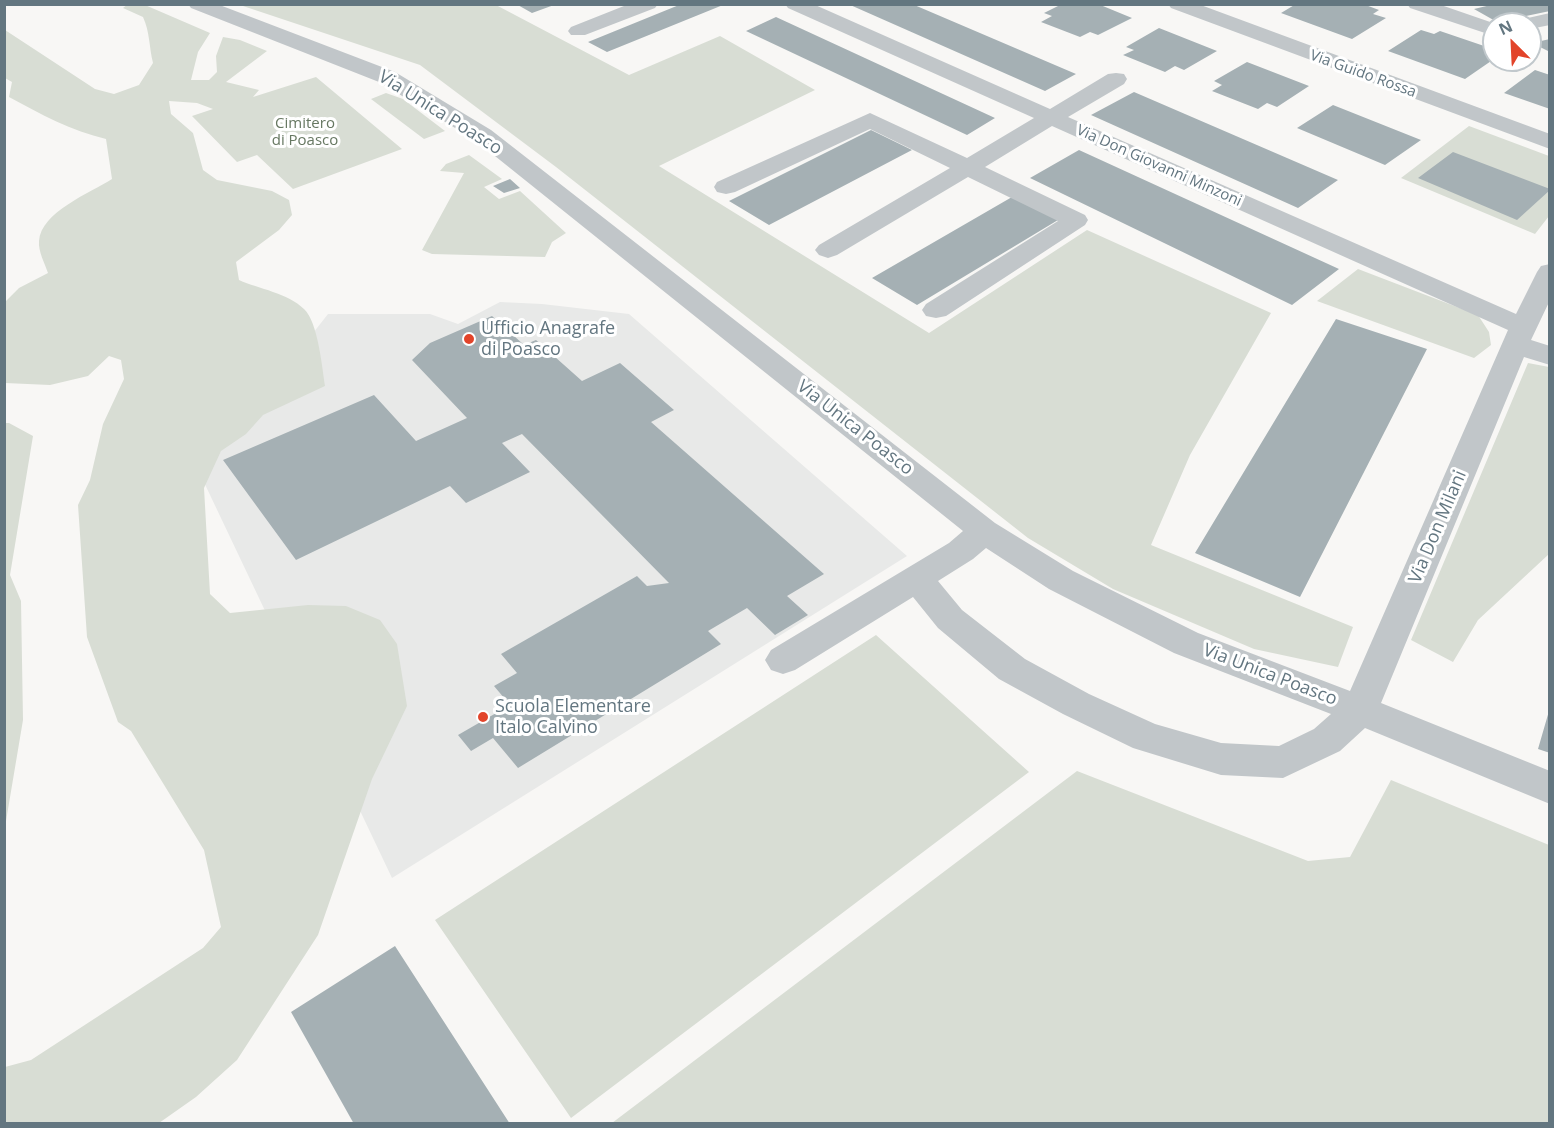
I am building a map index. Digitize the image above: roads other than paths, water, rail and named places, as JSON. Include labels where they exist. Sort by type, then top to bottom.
[{"type":"street","name":"Via Unica Poasco","points":[[198,4],[387,77],[483,135],[984,531],[1060,580],[1186,643],[1360,710],[1550,788]]},
{"type":"street","points":[[578,31],[648,4]]},
{"type":"street","name":"Via Don Giovanni Minzoni","points":[[795,4],[1051,119],[1520,336]]},
{"type":"street","name":"Via Guido Rossa","points":[[1178,4],[1550,141]]},
{"type":"street","points":[[1418,4],[1482,26]]},
{"type":"street","points":[[828,250],[1116,79]]},
{"type":"street","points":[[726,187],[870,120],[1076,220],[936,310]]},
{"type":"street","name":"Via Don Milani","points":[[1360,710],[1520,336],[1550,272]]},
{"type":"street","points":[[1520,336],[1550,356]]},
{"type":"street","points":[[783,660],[961,551],[984,531]]},
{"type":"street","points":[[917,579],[950,619],[1012,669],[1076,704],[1146,737],[1221,759],[1283,762],[1327,740],[1360,710]]},
{"type":"place","name":"Ufficio Anagrafe di Poasco","points":[[469,339]]},
{"type":"place","name":"Scuola Elementare Italo Calvino","points":[[483,717]]},
{"type":"park label","name":"Cimitero di Poasco","points":[[305,132]]}]
